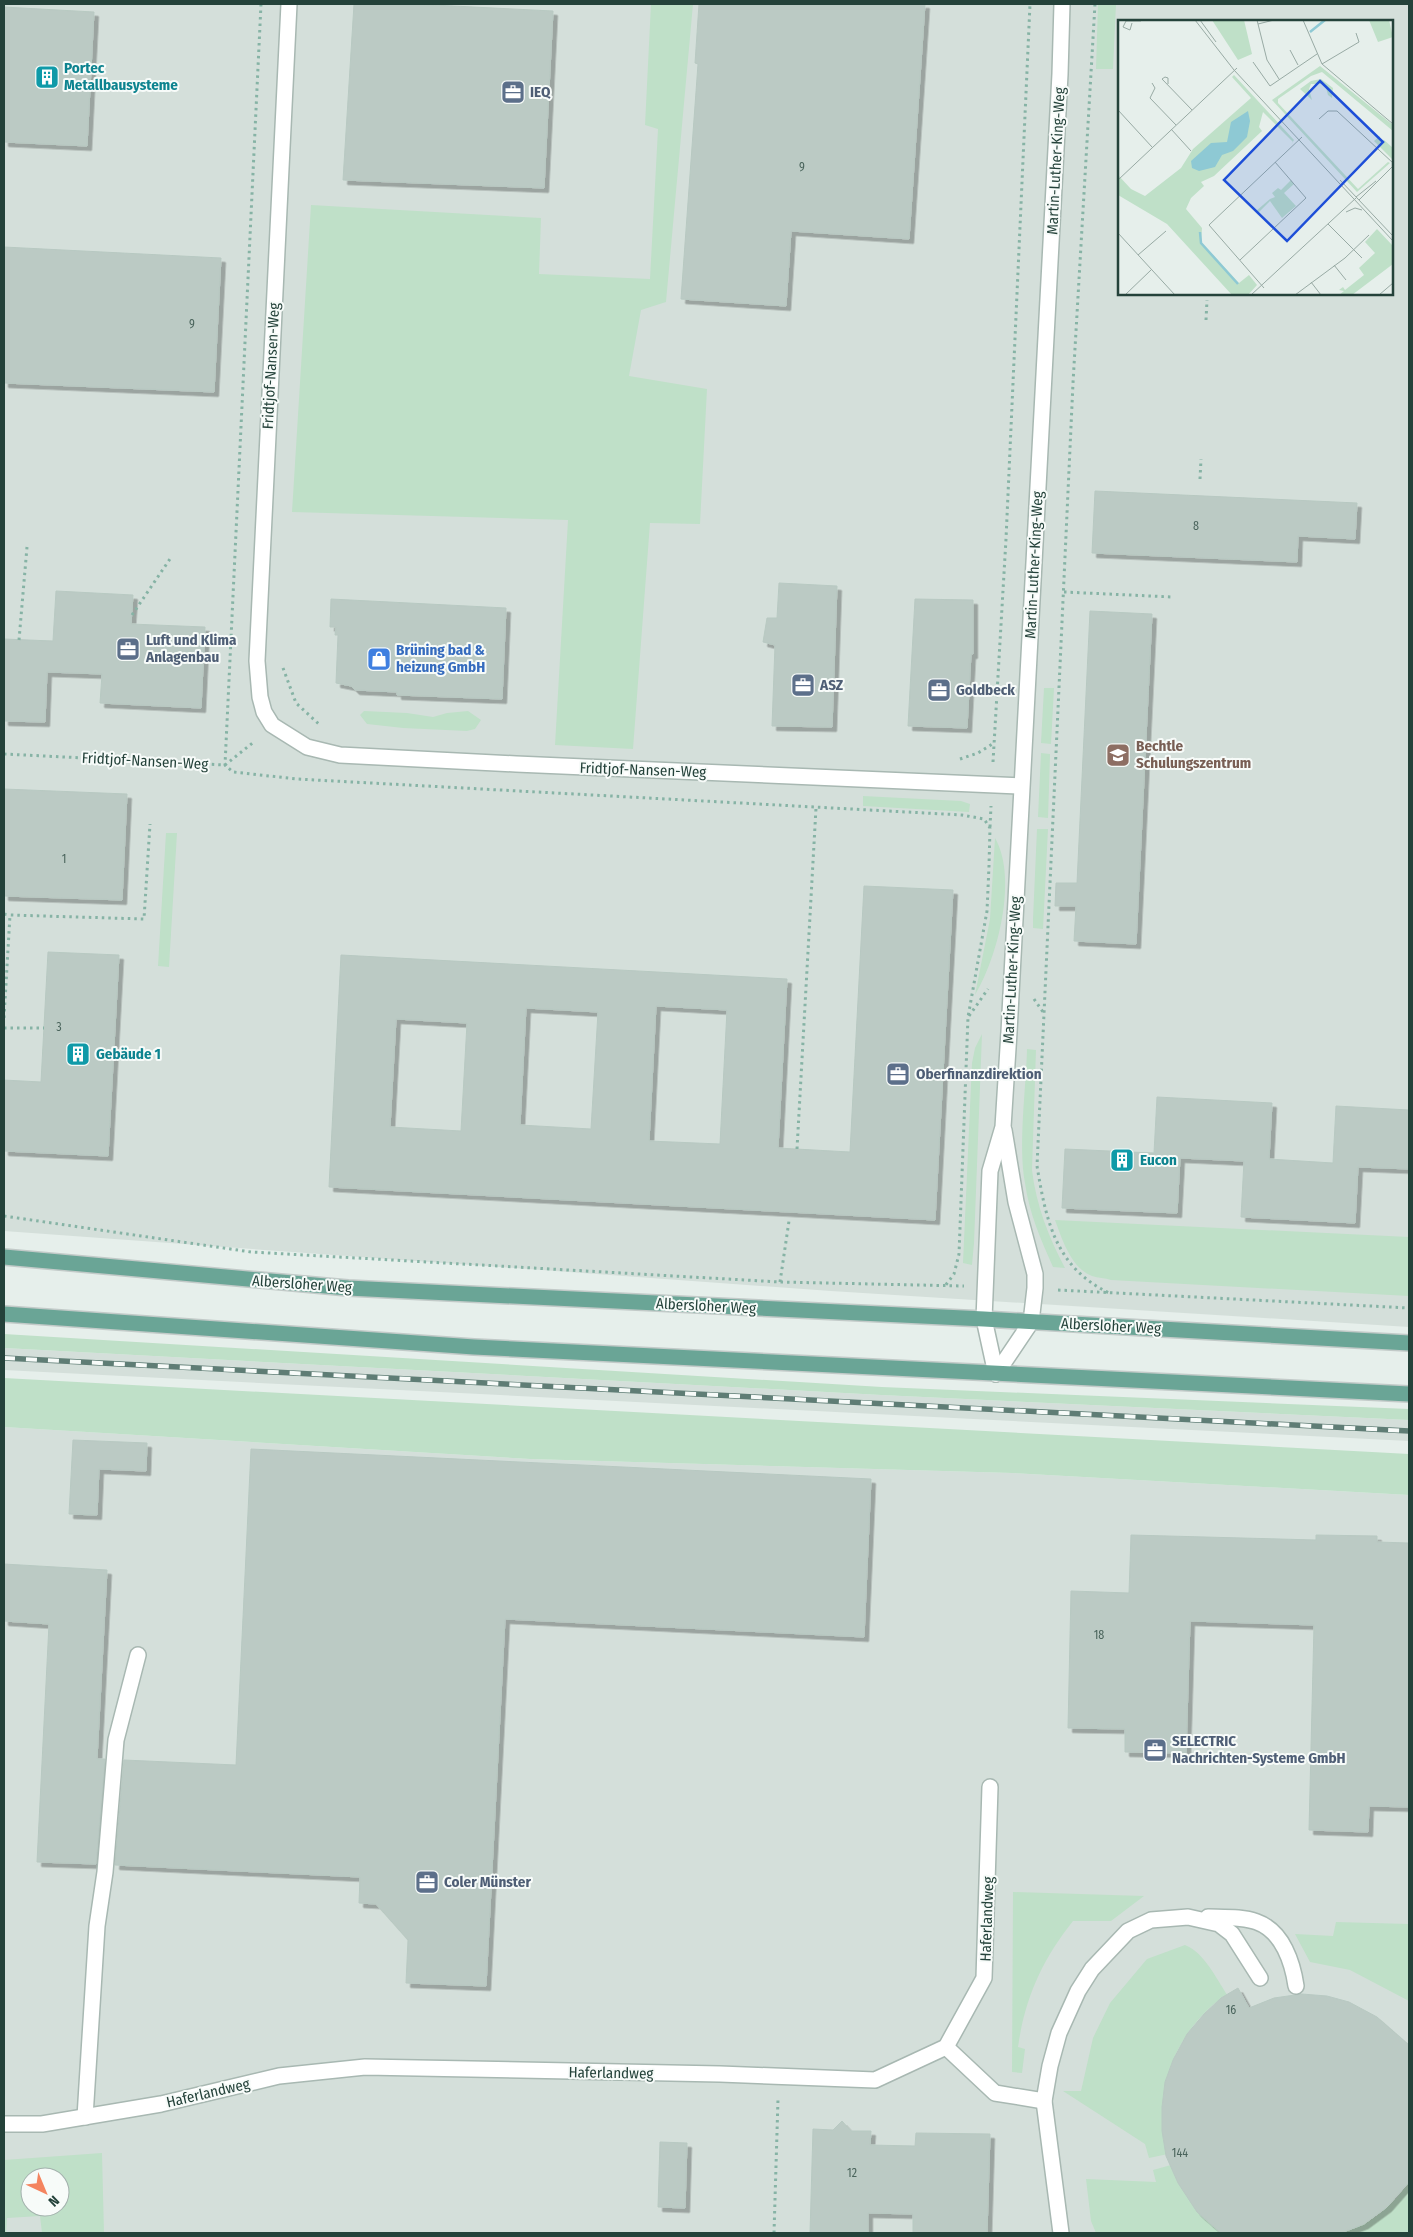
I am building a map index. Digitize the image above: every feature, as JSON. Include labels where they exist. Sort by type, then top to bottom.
[{"type":"main road","name":"Albersloher Weg","points":[[4,1257],[348,1288],[984,1319],[1409,1343]]},
{"type":"main road","points":[[4,1314],[474,1347],[1409,1394]]},
{"type":"street","name":"Fridtjof-Nansen-Weg","points":[[289,4],[257,661],[260,697],[264,712],[272,725],[307,747],[340,754],[516,764],[1021,786]]},
{"type":"street","name":"Martin-Luther-King-Weg","points":[[996,1374],[1031,1322],[1035,1288],[1035,1274],[1016,1202],[1003,1127],[1060,74],[1062,4]]},
{"type":"street","name":"Martin-Luther-King-Weg","points":[[996,1374],[984,1319],[990,1171],[1003,1127]]},
{"type":"street","points":[[84,2116],[97,1926],[116,1740],[138,1655]]},
{"type":"street","name":"Haferlandweg","points":[[4,2124],[42,2124],[161,2104],[279,2076],[365,2067],[720,2074],[875,2080],[946,2047],[984,1978],[990,1786]]},
{"type":"street","points":[[1188,1917],[1219,1924],[1232,1934],[1260,1978]]},
{"type":"street","points":[[1061,2233],[1044,2101],[1050,2066],[1059,2033],[1078,1991],[1092,1970],[1128,1931],[1151,1920],[1188,1917],[1231,1918],[1267,1925],[1275,1932],[1291,1961],[1296,1986]]},
{"type":"street","points":[[946,2047],[995,2093],[1044,2101]]},
{"type":"path","points":[[261,4],[226,765],[233,772],[297,779],[962,815],[984,819],[990,828]]},
{"type":"path","points":[[945,1286],[954,1274],[959,1254],[968,1017],[986,911],[1006,539],[1030,4]]},
{"type":"path","points":[[1095,4],[1064,592],[1037,1166],[1043,1205],[1057,1243],[1074,1270],[1090,1284],[1111,1294]]},
{"type":"path","points":[[1206,300],[1206,320]]},
{"type":"path","points":[[1200,479],[1201,459]]},
{"type":"path","points":[[19,640],[27,547]]},
{"type":"path","points":[[132,615],[172,556]]},
{"type":"path","points":[[1064,592],[1172,597]]},
{"type":"path","points":[[281,660],[284,677],[296,703],[321,726],[330,728]]},
{"type":"path","name":"Fridtjof-Nansen-Weg","points":[[4,754],[226,765],[272,725]]},
{"type":"path","points":[[950,762],[978,753],[994,743]]},
{"type":"path","points":[[797,1149],[816,808]]},
{"type":"path","points":[[4,914],[144,919],[150,824]]},
{"type":"path","points":[[4,1018],[10,915]]},
{"type":"path","points":[[4,1028],[44,1028]]},
{"type":"path","points":[[4,1216],[251,1252],[780,1282],[986,1286]]},
{"type":"path","points":[[780,1282],[788,1221]]},
{"type":"path","points":[[1035,1288],[1111,1294],[1409,1308]]},
{"type":"path","points":[[774,2233],[779,2077]]},
{"type":"shaded area","points":[[4,4],[1409,4],[1409,1327],[831,1291],[4,1231]]},
{"type":"shaded area","points":[[4,1348],[881,1395],[1409,1420],[1409,1441],[4,1370]]},
{"type":"shaded area","points":[[4,1427],[530,1459],[1012,1473],[1409,1495],[1409,2233],[4,2233]]},
{"type":"green space","points":[[651,4],[693,4],[666,302],[641,310],[629,376],[707,389],[700,524],[650,523],[633,749],[555,745],[568,520],[292,512],[311,205],[541,218],[539,274],[650,279],[658,129],[645,125]]},
{"type":"green space","points":[[1098,4],[1116,4],[1113,69],[1096,69]]},
{"type":"green space","points":[[1044,688],[1054,688],[1051,744],[1041,743]]},
{"type":"green space","points":[[364,711],[407,713],[433,717],[447,713],[468,711],[481,720],[475,729],[467,731],[403,728],[367,724],[360,715]]},
{"type":"green space","points":[[1041,753],[1050,754],[1048,818],[1038,817]]},
{"type":"green space","points":[[863,796],[961,801],[970,804],[969,812],[863,806]]},
{"type":"green space","points":[[1037,829],[1048,829],[1043,929],[1033,928]]},
{"type":"green space","points":[[166,833],[177,833],[169,967],[158,966]]},
{"type":"green space","points":[[995,838],[1002,855],[1005,874],[1005,895],[998,939],[991,960],[975,995],[990,919]]},
{"type":"green space","points":[[982,1034],[972,1265],[963,1263],[972,1063],[975,1048]]},
{"type":"green space","points":[[1027,1049],[1036,1050],[1032,1170],[1034,1183],[1044,1221],[1065,1268],[1053,1267],[1036,1226],[1027,1194],[1022,1151]]},
{"type":"green space","points":[[1055,1220],[1409,1237],[1409,1296],[1111,1280],[1092,1276],[1078,1267],[1073,1260],[1064,1244]]},
{"type":"green space","points":[[4,1334],[882,1387],[1409,1409],[1409,1420],[881,1395],[4,1348]]},
{"type":"green space","points":[[4,1378],[1409,1454],[1409,1495],[1012,1473],[530,1459],[4,1427]]},
{"type":"green space","points":[[1013,1892],[1144,1896],[1111,1921],[1073,1921],[1052,1950],[1036,1980],[1025,2012],[1018,2047],[1025,2049],[1022,2073],[1012,2072]]},
{"type":"green space","points":[[1336,1922],[1409,1924],[1409,2001],[1350,1970],[1310,1962],[1295,1934],[1333,1936]]},
{"type":"green space","points":[[1185,1945],[1199,1954],[1228,1996],[1208,2009],[1187,2035],[1178,2050],[1166,2083],[1164,2101],[1164,2136],[1168,2154],[1149,2158],[1145,2144],[1063,2091],[1081,2091],[1093,2038],[1110,2003],[1147,1959]]},
{"type":"green space","points":[[102,2153],[104,2233],[42,2233],[40,2217],[70,2217],[70,2167],[20,2167],[20,2217],[24,2217],[7,2218],[6,2233],[4,2233],[4,2160]]},
{"type":"green space","points":[[1171,2165],[1180,2185],[1191,2202],[1221,2233],[1096,2233],[1091,2221],[1086,2179],[1156,2182],[1153,2170]]},
{"type":"green space","points":[[1409,2182],[1409,2233],[1341,2233],[1361,2225],[1380,2214]]},
{"type":"building","name":"IEQ","points":[[354,4],[413,4],[553,11],[544,188],[343,180]]},
{"type":"building","points":[[699,4],[925,4],[909,239],[791,231],[786,306],[681,299],[698,64],[695,63]]},
{"type":"building","name":"Portec Metallbausysteme","points":[[4,7],[94,12],[87,146],[4,142]]},
{"type":"building","points":[[4,247],[221,258],[214,392],[4,383]]},
{"type":"building","points":[[1095,491],[1357,503],[1355,539],[1298,536],[1297,562],[1092,553]]},
{"type":"building","name":"ASZ","points":[[779,583],[837,586],[832,727],[772,726],[775,645],[763,642],[767,618],[777,618]]},
{"type":"building","name":"Luft und Klima Anlagenbau","points":[[56,591],[133,595],[131,624],[205,627],[201,708],[100,703],[102,674],[47,672],[45,722],[4,721],[4,639],[53,641]]},
{"type":"building","points":[[331,599],[506,608],[502,699],[397,695],[397,692],[355,690],[351,686],[336,683],[338,635],[335,635],[336,627],[330,627]]},
{"type":"building","name":"Goldbeck","points":[[915,599],[973,600],[973,654],[971,654],[967,728],[908,726]]},
{"type":"building","points":[[1090,611],[1152,614],[1136,944],[1074,941],[1076,906],[1055,906],[1056,883],[1077,883]]},
{"type":"building","points":[[4,789],[127,794],[122,900],[4,896]]},
{"type":"building","name":"Oberfinanzdirektion","points":[[864,886],[953,890],[935,1220],[329,1187],[341,955],[787,979],[778,1148],[850,1152]],"holes":[[[656,1006],[727,1010],[720,1144],[649,1141]],[[526,1008],[598,1012],[591,1129],[520,1125]],[[396,1019],[467,1023],[461,1131],[390,1127]]]},
{"type":"building","name":"Gebäude 1","points":[[48,952],[119,955],[108,1156],[4,1151],[4,1080],[41,1082]]},
{"type":"building","name":"Eucon","points":[[1157,1097],[1272,1103],[1269,1159],[1333,1163],[1336,1106],[1409,1110],[1409,1169],[1358,1167],[1355,1223],[1241,1217],[1244,1161],[1180,1158],[1177,1213],[1062,1208],[1065,1149],[1154,1153]]},
{"type":"building","points":[[73,1440],[147,1443],[146,1471],[99,1469],[97,1515],[69,1514]]},
{"type":"building","points":[[251,1449],[871,1479],[864,1637],[505,1619],[486,1986],[406,1983],[408,1940],[376,1904],[359,1903],[360,1877],[115,1865],[124,1760],[236,1765]]},
{"type":"building","points":[[1131,1535],[1316,1540],[1316,1535],[1377,1536],[1377,1542],[1409,1543],[1409,1807],[1369,1806],[1368,1832],[1309,1830],[1314,1625],[1190,1621],[1186,1753],[1125,1752],[1125,1729],[1068,1728],[1071,1591],[1129,1593]]},
{"type":"building","points":[[4,1564],[107,1570],[97,1759],[105,1759],[96,1864],[37,1862],[49,1624],[4,1621]]},
{"type":"building","points":[[1238,1988],[1249,2008],[1274,1998],[1302,1994],[1327,1996],[1349,2002],[1377,2017],[1409,2045],[1409,2182],[1387,2207],[1364,2224],[1341,2233],[1221,2233],[1197,2212],[1178,2183],[1166,2156],[1162,2131],[1165,2082],[1173,2060],[1187,2034],[1221,1998]]},
{"type":"building","points":[[842,2121],[851,2131],[871,2131],[870,2145],[915,2146],[916,2133],[990,2134],[987,2233],[913,2233],[913,2214],[868,2213],[868,2233],[810,2233],[813,2129],[833,2130]]},
{"type":"building","points":[[660,2142],[687,2143],[685,2208],[658,2207]]},
{"type":"railway","points":[[4,1358],[1409,1431]]},
{"type":"place","name":"Portec Metallbausysteme","points":[[47,77]]},
{"type":"place","name":"IEQ","points":[[513,92]]},
{"type":"place","name":"Luft und Klima Anlagenbau","points":[[128,649]]},
{"type":"place","name":"Brüning bad & heizung GmbH","points":[[379,659]]},
{"type":"place","name":"ASZ","points":[[803,685]]},
{"type":"place","name":"Goldbeck","points":[[939,690]]},
{"type":"place","name":"Bechtle Schulungszentrum","points":[[1118,755]]},
{"type":"place","name":"Gebäude 1","points":[[78,1054]]},
{"type":"place","name":"Oberfinanzdirektion","points":[[898,1074]]},
{"type":"place","name":"Eucon","points":[[1122,1160]]},
{"type":"place","name":"SELECTRIC Nachrichten-Systeme GmbH","points":[[1155,1750]]},
{"type":"place","name":"Coler Münster","points":[[427,1882]]}]
